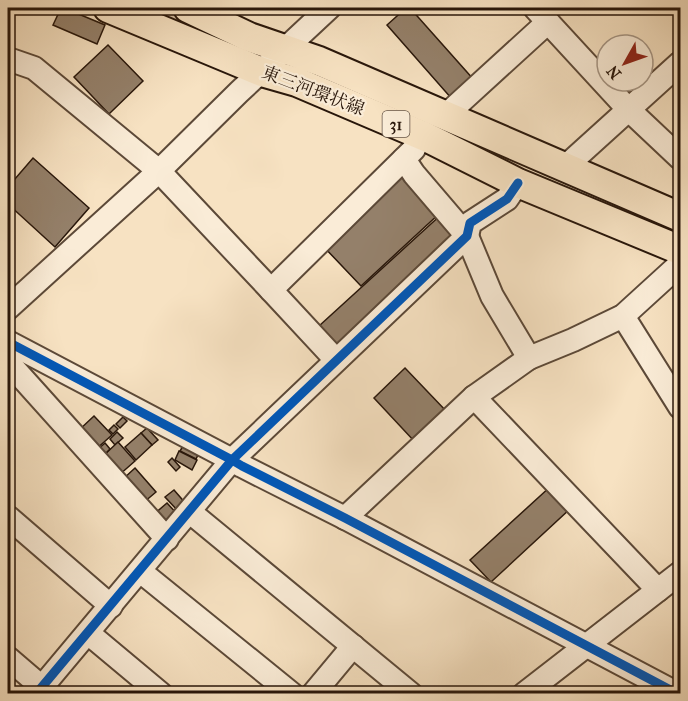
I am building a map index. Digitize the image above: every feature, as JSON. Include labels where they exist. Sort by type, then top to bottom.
[{"type":"main road","name":"東三河環状線","points":[[108,8],[262,72],[297,82],[426,136],[518,183],[681,250]]},
{"type":"main road","name":"東三河環状線","points":[[188,8],[249,37],[320,61],[681,217]]},
{"type":"street","points":[[8,308],[159,171],[262,72],[320,11]]},
{"type":"street","points":[[445,116],[541,15],[628,109],[681,158]]},
{"type":"street","points":[[8,59],[34,68],[159,171],[336,360]]},
{"type":"street","points":[[564,168],[681,63]]},
{"type":"street","points":[[272,290],[426,136]]},
{"type":"street","points":[[404,159],[467,236],[492,296],[529,358]]},
{"type":"street","points":[[8,658],[43,691],[88,633],[232,460],[467,236],[470,223],[507,199],[518,183]]},
{"type":"street","points":[[345,518],[474,397],[529,358],[623,316],[681,264]]},
{"type":"street","points":[[623,316],[681,407]]},
{"type":"street","points":[[8,342],[678,693]]},
{"type":"street","points":[[8,362],[167,539]]},
{"type":"street","points":[[474,397],[658,590]]},
{"type":"street","points":[[190,512],[411,693]]},
{"type":"street","points":[[8,517],[111,606]]},
{"type":"street","points":[[140,571],[292,693]]},
{"type":"street","points":[[524,693],[681,573]]},
{"type":"street","points":[[88,633],[161,693]]},
{"type":"street","points":[[313,693],[353,646]]},
{"type":"shaded area","points":[[124,8],[160,8],[237,42],[228,51]]},
{"type":"building","points":[[61,8],[105,25],[97,44],[53,25]]},
{"type":"building","points":[[406,8],[410,8],[474,80],[452,99],[387,25]]},
{"type":"building","points":[[108,45],[143,81],[109,114],[74,77]]},
{"type":"building","points":[[33,158],[89,208],[55,247],[8,204],[8,187]]},
{"type":"building","points":[[403,172],[441,212],[361,286],[323,246]]},
{"type":"building","points":[[444,212],[463,233],[338,347],[319,326]]},
{"type":"building","points":[[405,368],[447,412],[415,442],[374,398]]},
{"type":"building","points":[[94,416],[112,435],[95,450],[78,431]]},
{"type":"building","points":[[123,417],[127,421],[120,428],[116,424]]},
{"type":"building","points":[[114,425],[118,429],[113,434],[109,430]]},
{"type":"building","points":[[147,428],[158,440],[152,445],[141,433]]},
{"type":"building","points":[[117,432],[123,438],[115,445],[110,439]]},
{"type":"building","points":[[141,433],[152,445],[136,460],[125,447]]},
{"type":"building","points":[[118,442],[135,461],[118,476],[102,457]]},
{"type":"building","points":[[105,443],[110,449],[102,457],[96,451]]},
{"type":"building","points":[[183,446],[198,455],[196,459],[180,451]]},
{"type":"building","points":[[179,451],[197,460],[192,470],[175,460]]},
{"type":"building","points":[[172,458],[180,467],[176,471],[168,462]]},
{"type":"building","points":[[135,468],[156,492],[143,503],[122,480]]},
{"type":"building","points":[[551,486],[571,508],[491,582],[470,560]]},
{"type":"building","points":[[174,490],[187,505],[179,512],[165,497]]},
{"type":"building","points":[[167,503],[179,516],[166,528],[153,515]]},
{"type":"cycle path","points":[[36,694],[232,460],[467,236],[470,223],[507,199],[518,183]]},
{"type":"cycle path","points":[[8,342],[678,694]]}]
